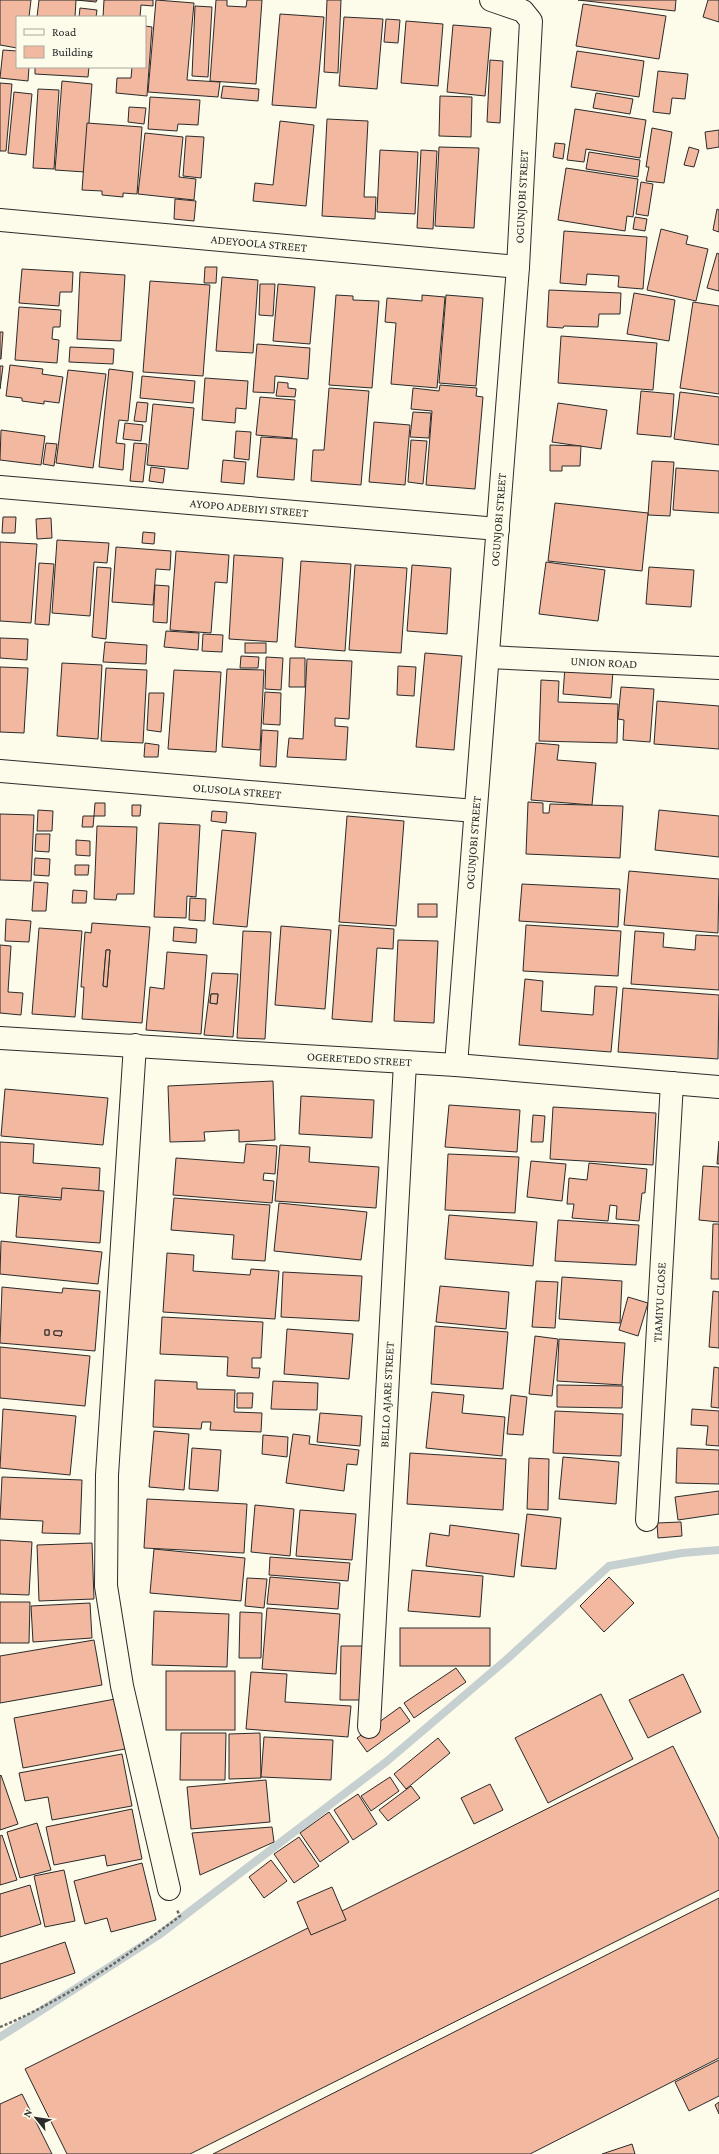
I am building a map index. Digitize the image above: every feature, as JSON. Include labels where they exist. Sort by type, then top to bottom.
[{"type":"street","name":"OGUNJOBI STREET","points":[[456,1065],[518,267],[531,21],[523,11],[491,0]]},
{"type":"street","name":"ADEYOOLA STREET","points":[[0,220],[518,267]]},
{"type":"street","name":"AYOPO ADEBIYI STREET","points":[[0,487],[498,529]]},
{"type":"street","name":"UNION ROAD","points":[[488,657],[719,668]]},
{"type":"street","name":"OLUSOLA STREET","points":[[0,771],[475,811]]},
{"type":"street","name":"OGERETEDO STREET","points":[[0,1038],[456,1065],[719,1087]]},
{"type":"street","points":[[135,1045],[107,1475],[106,1586],[122,1686],[169,1889]]},
{"type":"street","name":"BELLO AJARE STREET","points":[[369,1727],[405,1063]]},
{"type":"street","name":"TIAMIYU CLOSE","points":[[647,1520],[672,1083]]},
{"type":"path","points":[[0,2027],[50,2003],[143,1944],[180,1916],[169,1889]]},
{"type":"building","points":[[0,0],[31,0],[29,16],[16,16],[16,48],[0,45]]},
{"type":"building","points":[[39,0],[76,0],[75,16],[37,16]]},
{"type":"building","points":[[76,0],[97,0],[96,2]]},
{"type":"building","points":[[104,0],[153,0],[153,6],[141,5],[140,16],[103,16]]},
{"type":"building","points":[[156,0],[194,3],[187,80],[220,82],[218,97],[148,92]]},
{"type":"building","points":[[216,0],[227,0],[227,6],[246,7],[247,0],[262,0],[256,84],[210,81]]},
{"type":"building","points":[[327,0],[341,0],[338,73],[324,72]]},
{"type":"building","points":[[578,0],[676,0],[675,11]]},
{"type":"building","points":[[708,0],[719,0],[719,22],[703,17]]},
{"type":"building","points":[[583,4],[666,16],[659,59],[576,46]]},
{"type":"building","points":[[195,6],[212,7],[208,77],[192,76]]},
{"type":"building","points":[[80,8],[97,10],[96,16],[79,16]]},
{"type":"building","points":[[280,14],[324,17],[316,108],[272,105]]},
{"type":"building","points":[[344,17],[383,19],[377,89],[339,86]]},
{"type":"building","points":[[386,19],[400,20],[398,43],[384,42]]},
{"type":"building","points":[[406,21],[443,24],[438,86],[401,83]]},
{"type":"building","points":[[453,25],[491,28],[485,96],[447,92]]},
{"type":"building","points":[[146,26],[152,27],[147,96],[116,93],[117,78],[131,78],[132,68],[146,68]]},
{"type":"building","points":[[3,50],[16,51],[16,68],[29,68],[28,81],[0,78]]},
{"type":"building","points":[[577,51],[644,61],[639,97],[571,87]]},
{"type":"building","points":[[490,60],[503,61],[500,123],[487,122]]},
{"type":"building","points":[[35,68],[89,68],[88,77],[35,74]]},
{"type":"building","points":[[658,71],[688,74],[685,99],[672,98],[670,114],[653,112]]},
{"type":"building","points":[[62,81],[92,84],[85,172],[55,170]]},
{"type":"building","points":[[0,83],[12,84],[6,151],[0,151]]},
{"type":"building","points":[[223,86],[259,89],[258,101],[221,98]]},
{"type":"building","points":[[38,89],[59,90],[54,169],[33,168]]},
{"type":"building","points":[[14,92],[32,94],[26,155],[8,153]]},
{"type":"building","points":[[596,93],[633,99],[630,114],[593,108]]},
{"type":"building","points":[[440,96],[472,97],[471,137],[439,136]]},
{"type":"building","points":[[150,97],[200,100],[198,125],[178,124],[177,131],[148,129]]},
{"type":"building","points":[[129,107],[146,108],[144,124],[128,122]]},
{"type":"building","points":[[575,109],[646,120],[640,158],[586,149],[584,162],[567,160]]},
{"type":"building","points":[[327,119],[368,121],[364,197],[376,197],[375,219],[322,216]]},
{"type":"building","points":[[280,121],[314,125],[306,206],[253,201],[255,183],[273,185]]},
{"type":"building","points":[[87,123],[142,127],[137,194],[123,193],[123,197],[102,195],[102,191],[82,190]]},
{"type":"building","points":[[652,128],[672,132],[664,183],[646,181],[649,167],[646,167]]},
{"type":"building","points":[[719,130],[719,147],[707,149],[705,132]]},
{"type":"building","points":[[145,133],[183,137],[179,177],[196,179],[194,200],[138,194]]},
{"type":"building","points":[[186,136],[204,137],[201,178],[183,176]]},
{"type":"building","points":[[555,143],[565,144],[563,159],[553,157]]},
{"type":"building","points":[[439,147],[479,148],[474,228],[435,226]]},
{"type":"building","points":[[689,147],[699,150],[694,167],[684,165]]},
{"type":"building","points":[[380,150],[418,152],[415,214],[377,212]]},
{"type":"building","points":[[421,150],[437,151],[433,229],[417,228]]},
{"type":"building","points":[[589,152],[640,160],[638,177],[586,169]]},
{"type":"building","points":[[566,168],[638,179],[633,217],[627,216],[625,231],[558,220]]},
{"type":"building","points":[[641,182],[653,184],[648,216],[636,214]]},
{"type":"building","points":[[175,199],[196,201],[194,221],[174,219]]},
{"type":"building","points":[[717,209],[719,210],[719,232],[713,230]]},
{"type":"building","points":[[635,217],[647,219],[645,231],[633,229]]},
{"type":"building","points":[[661,229],[688,236],[686,244],[708,249],[696,301],[647,290]]},
{"type":"building","points":[[564,231],[647,237],[643,289],[618,287],[619,276],[587,274],[586,285],[560,283]]},
{"type":"building","points":[[717,253],[719,254],[719,291],[707,288]]},
{"type":"building","points":[[205,267],[217,267],[216,283],[204,283]]},
{"type":"building","points":[[22,269],[73,272],[72,292],[60,292],[59,306],[19,303]]},
{"type":"building","points":[[80,272],[125,275],[121,341],[77,339]]},
{"type":"building","points":[[222,277],[258,280],[253,353],[216,351]]},
{"type":"building","points":[[150,281],[210,285],[203,376],[143,372]]},
{"type":"building","points":[[260,284],[275,284],[273,316],[259,315]]},
{"type":"building","points":[[278,284],[315,287],[310,344],[273,341]]},
{"type":"building","points":[[549,290],[621,293],[620,314],[599,314],[598,327],[547,327]]},
{"type":"building","points":[[634,293],[675,300],[669,341],[627,334]]},
{"type":"building","points":[[336,295],[353,296],[353,300],[379,301],[372,388],[329,385]]},
{"type":"building","points":[[422,295],[445,297],[437,388],[391,384],[396,323],[385,322],[387,298],[422,301]]},
{"type":"building","points":[[446,295],[483,298],[476,386],[439,383]]},
{"type":"building","points":[[693,302],[719,306],[719,394],[680,388]]},
{"type":"building","points":[[19,307],[61,310],[60,327],[53,327],[52,339],[59,340],[57,363],[15,360]]},
{"type":"building","points":[[0,332],[3,332],[1,359],[0,359]]},
{"type":"building","points":[[561,336],[657,343],[653,390],[558,383]]},
{"type":"building","points":[[257,344],[310,348],[308,379],[275,376],[274,393],[253,392]]},
{"type":"building","points":[[70,347],[114,349],[113,364],[69,362]]},
{"type":"building","points":[[10,365],[43,369],[42,374],[63,377],[59,403],[44,401],[44,404],[22,401],[22,398],[6,396]]},
{"type":"building","points":[[0,366],[3,366],[0,389]]},
{"type":"building","points":[[109,369],[133,372],[128,421],[119,420],[116,443],[125,444],[123,470],[99,467]]},
{"type":"building","points":[[68,370],[106,374],[93,468],[56,463]]},
{"type":"building","points":[[142,376],[195,381],[193,403],[140,398]]},
{"type":"building","points":[[205,378],[248,381],[246,409],[236,408],[235,423],[202,420]]},
{"type":"building","points":[[278,382],[288,383],[288,388],[296,389],[295,397],[276,396]]},
{"type":"building","points":[[440,385],[477,388],[476,396],[483,397],[475,489],[426,485],[432,411],[411,409],[413,388],[439,391]]},
{"type":"building","points":[[329,388],[369,391],[361,485],[311,481],[313,450],[324,450]]},
{"type":"building","points":[[641,391],[674,394],[671,437],[637,434]]},
{"type":"building","points":[[680,392],[719,397],[719,445],[674,439]]},
{"type":"building","points":[[260,397],[295,400],[292,438],[256,435]]},
{"type":"building","points":[[137,402],[148,403],[146,422],[134,421]]},
{"type":"building","points":[[558,403],[607,410],[601,449],[552,442]]},
{"type":"building","points":[[153,404],[194,408],[188,469],[147,465]]},
{"type":"building","points":[[413,412],[431,413],[429,438],[410,437]]},
{"type":"building","points":[[374,422],[410,425],[405,485],[369,482]]},
{"type":"building","points":[[125,423],[143,425],[141,441],[123,439]]},
{"type":"building","points":[[1,430],[45,436],[41,465],[0,460]]},
{"type":"building","points":[[236,431],[251,432],[249,460],[234,458]]},
{"type":"building","points":[[261,437],[297,439],[294,480],[257,477]]},
{"type":"building","points":[[411,440],[427,441],[423,484],[408,482]]},
{"type":"building","points":[[46,443],[57,444],[54,466],[43,464]]},
{"type":"building","points":[[134,443],[147,444],[143,482],[130,481]]},
{"type":"building","points":[[550,445],[581,446],[580,466],[562,466],[562,471],[550,471]]},
{"type":"building","points":[[223,460],[246,462],[244,484],[221,482]]},
{"type":"building","points":[[652,461],[674,462],[670,516],[648,515]]},
{"type":"building","points":[[151,467],[165,469],[163,483],[149,481]]},
{"type":"building","points":[[676,468],[719,471],[719,513],[673,510]]},
{"type":"building","points":[[555,503],[648,513],[642,571],[548,561]]},
{"type":"building","points":[[3,517],[16,517],[15,533],[2,533]]},
{"type":"building","points":[[51,518],[52,538],[37,539],[36,519]]},
{"type":"building","points":[[143,532],[155,533],[154,544],[142,543]]},
{"type":"building","points":[[57,540],[109,543],[107,563],[94,562],[90,616],[52,613]]},
{"type":"building","points":[[0,542],[37,544],[31,623],[0,621]]},
{"type":"building","points":[[116,547],[171,551],[170,570],[156,569],[153,605],[112,602]]},
{"type":"building","points":[[176,551],[229,555],[227,583],[215,582],[211,633],[170,630]]},
{"type":"building","points":[[234,555],[283,558],[277,642],[229,639]]},
{"type":"building","points":[[301,561],[351,564],[345,651],[295,647]]},
{"type":"building","points":[[546,562],[605,570],[598,621],[539,614]]},
{"type":"building","points":[[39,563],[54,564],[49,625],[35,624]]},
{"type":"building","points":[[355,565],[407,568],[401,653],[349,650]]},
{"type":"building","points":[[412,565],[451,568],[447,634],[407,631]]},
{"type":"building","points":[[97,567],[111,568],[106,639],[92,637]]},
{"type":"building","points":[[649,567],[694,570],[691,607],[646,604]]},
{"type":"building","points":[[155,585],[169,586],[167,623],[153,622]]},
{"type":"building","points":[[166,631],[199,633],[198,650],[164,647]]},
{"type":"building","points":[[203,634],[223,635],[222,652],[202,651]]},
{"type":"building","points":[[0,638],[28,639],[27,660],[0,658]]},
{"type":"building","points":[[105,642],[147,645],[146,664],[103,662]]},
{"type":"building","points":[[245,643],[266,643],[266,653],[245,653]]},
{"type":"building","points":[[425,653],[462,656],[454,750],[416,747]]},
{"type":"building","points":[[241,656],[259,657],[258,668],[240,668]]},
{"type":"building","points":[[266,657],[283,658],[281,690],[265,689]]},
{"type":"building","points":[[290,658],[305,658],[305,687],[289,687]]},
{"type":"building","points":[[307,659],[352,661],[349,719],[335,718],[335,726],[348,727],[346,760],[287,757],[289,738],[303,739]]},
{"type":"building","points":[[62,663],[102,665],[98,739],[57,736]]},
{"type":"building","points":[[398,666],[416,667],[414,696],[397,695]]},
{"type":"building","points":[[0,667],[28,668],[24,733],[0,732]]},
{"type":"building","points":[[565,667],[613,671],[611,698],[563,694]]},
{"type":"building","points":[[106,668],[147,670],[143,743],[101,741]]},
{"type":"building","points":[[227,669],[264,670],[260,750],[222,747]]},
{"type":"building","points":[[174,670],[221,672],[216,752],[168,749]]},
{"type":"building","points":[[541,680],[559,681],[558,702],[618,704],[617,743],[539,741]]},
{"type":"building","points":[[621,687],[654,689],[650,742],[623,740],[624,720],[618,719]]},
{"type":"building","points":[[265,692],[281,693],[280,725],[263,724]]},
{"type":"building","points":[[149,693],[164,693],[161,732],[147,730]]},
{"type":"building","points":[[657,701],[719,706],[719,749],[654,744]]},
{"type":"building","points":[[262,730],[278,731],[276,767],[260,766]]},
{"type":"building","points":[[145,743],[159,745],[158,757],[144,757]]},
{"type":"building","points":[[536,743],[559,745],[557,760],[596,763],[592,805],[531,800]]},
{"type":"building","points":[[528,802],[543,803],[543,813],[549,813],[550,804],[623,806],[620,858],[526,854]]},
{"type":"building","points":[[95,803],[105,803],[105,816],[94,816]]},
{"type":"building","points":[[132,805],[141,805],[140,816],[132,816]]},
{"type":"building","points":[[38,810],[53,811],[52,831],[37,831]]},
{"type":"building","points":[[659,810],[719,816],[719,857],[655,850]]},
{"type":"building","points":[[212,811],[227,812],[226,823],[211,821]]},
{"type":"building","points":[[0,814],[34,815],[31,881],[0,880]]},
{"type":"building","points":[[83,816],[94,816],[93,827],[82,827]]},
{"type":"building","points":[[347,816],[404,821],[396,926],[339,922]]},
{"type":"building","points":[[159,823],[200,825],[196,897],[187,896],[186,918],[154,917]]},
{"type":"building","points":[[97,826],[137,827],[134,894],[117,894],[116,900],[94,899]]},
{"type":"building","points":[[222,830],[256,833],[247,927],[213,924]]},
{"type":"building","points":[[36,834],[50,834],[49,852],[35,851]]},
{"type":"building","points":[[76,840],[90,841],[90,856],[76,855]]},
{"type":"building","points":[[35,858],[50,859],[49,876],[34,875]]},
{"type":"building","points":[[75,865],[89,865],[88,875],[75,875]]},
{"type":"building","points":[[629,871],[719,879],[718,933],[624,925]]},
{"type":"building","points":[[34,882],[48,883],[46,911],[32,911]]},
{"type":"building","points":[[522,884],[620,889],[618,927],[519,921]]},
{"type":"building","points":[[73,890],[87,891],[86,903],[72,903]]},
{"type":"building","points":[[190,898],[206,899],[205,921],[189,920]]},
{"type":"building","points":[[418,904],[437,904],[437,917],[418,917]]},
{"type":"building","points":[[6,919],[31,921],[29,942],[5,941]]},
{"type":"building","points":[[92,923],[150,927],[142,1023],[82,1019],[84,987],[81,987],[85,932],[91,933]],"holes":[[[106,950],[110,950],[107,987],[103,986]]]},
{"type":"building","points":[[339,925],[394,929],[393,949],[377,948],[372,1022],[332,1019]]},
{"type":"building","points":[[526,925],[621,931],[618,976],[523,971]]},
{"type":"building","points":[[281,926],[331,930],[325,1009],[275,1005]]},
{"type":"building","points":[[174,927],[197,929],[196,943],[173,941]]},
{"type":"building","points":[[39,928],[82,931],[75,1017],[32,1014]]},
{"type":"building","points":[[243,931],[271,932],[265,1039],[237,1038]]},
{"type":"building","points":[[635,931],[664,933],[663,947],[695,950],[696,935],[719,936],[719,990],[631,984]]},
{"type":"building","points":[[398,940],[438,941],[434,1023],[394,1021]]},
{"type":"building","points":[[0,945],[11,946],[8,992],[23,993],[21,1015],[0,1013]]},
{"type":"building","points":[[106,950],[110,950],[107,987],[103,986]]},
{"type":"building","points":[[167,952],[207,955],[201,1034],[146,1030],[150,987],[164,989]]},
{"type":"building","points":[[212,973],[238,974],[233,1037],[204,1035]],"holes":[[[211,994],[218,994],[217,1004],[210,1003]]]},
{"type":"building","points":[[525,979],[543,981],[541,1011],[593,1015],[595,986],[617,987],[611,1052],[519,1045]]},
{"type":"building","points":[[623,988],[719,995],[718,1059],[618,1052]]},
{"type":"building","points":[[211,994],[218,994],[217,1004],[210,1003]]},
{"type":"building","points":[[273,1081],[275,1140],[239,1142],[239,1130],[204,1132],[205,1141],[170,1142],[168,1086]]},
{"type":"building","points":[[5,1089],[108,1098],[103,1145],[1,1136]]},
{"type":"building","points":[[301,1096],[374,1100],[372,1138],[299,1134]]},
{"type":"building","points":[[449,1105],[520,1110],[517,1152],[445,1147]]},
{"type":"building","points":[[553,1107],[656,1113],[653,1165],[550,1159]]},
{"type":"building","points":[[533,1115],[545,1116],[543,1142],[531,1142]]},
{"type":"building","points":[[719,1141],[719,1164],[717,1164]]},
{"type":"building","points":[[0,1142],[34,1144],[33,1163],[100,1168],[98,1205],[63,1203],[63,1198],[0,1193]]},
{"type":"building","points":[[246,1144],[277,1146],[275,1174],[264,1173],[263,1180],[274,1181],[272,1203],[173,1195],[176,1158],[244,1163]]},
{"type":"building","points":[[280,1145],[310,1147],[309,1162],[379,1167],[376,1208],[275,1201]]},
{"type":"building","points":[[448,1154],[519,1157],[515,1213],[445,1210]]},
{"type":"building","points":[[531,1161],[566,1164],[562,1201],[527,1197]]},
{"type":"building","points":[[589,1163],[647,1169],[645,1193],[642,1193],[639,1221],[616,1219],[617,1206],[610,1205],[608,1221],[572,1218],[574,1204],[567,1204],[569,1178],[587,1180]]},
{"type":"building","points":[[703,1166],[719,1167],[719,1222],[699,1220]]},
{"type":"building","points":[[62,1188],[104,1191],[100,1243],[16,1237],[19,1196],[61,1200]]},
{"type":"building","points":[[174,1198],[270,1205],[265,1261],[232,1259],[234,1235],[171,1230]]},
{"type":"building","points":[[279,1203],[367,1212],[361,1260],[274,1251]]},
{"type":"building","points":[[449,1215],[537,1222],[533,1266],[445,1259]]},
{"type":"building","points":[[558,1220],[639,1225],[636,1265],[555,1261]]},
{"type":"building","points":[[713,1224],[719,1224],[719,1279],[711,1279]]},
{"type":"building","points":[[1,1241],[102,1252],[98,1284],[0,1274]]},
{"type":"building","points":[[167,1253],[194,1255],[193,1271],[250,1275],[251,1269],[279,1271],[275,1319],[163,1312]]},
{"type":"building","points":[[283,1272],[362,1276],[359,1321],[281,1317]]},
{"type":"building","points":[[562,1277],[622,1281],[620,1323],[559,1319]]},
{"type":"building","points":[[536,1281],[558,1282],[555,1328],[532,1327]]},
{"type":"building","points":[[440,1286],[509,1292],[506,1329],[436,1322]]},
{"type":"building","points":[[2,1287],[62,1293],[63,1288],[100,1291],[95,1351],[0,1343]],"holes":[[[45,1330],[49,1330],[49,1335],[45,1335]],[[54,1331],[62,1331],[61,1336],[54,1335]]]},
{"type":"building","points":[[713,1291],[719,1292],[719,1348],[709,1347]]},
{"type":"building","points":[[628,1297],[648,1303],[638,1336],[619,1330]]},
{"type":"building","points":[[162,1317],[263,1322],[261,1358],[252,1358],[252,1368],[260,1368],[259,1378],[227,1376],[228,1357],[160,1354]]},
{"type":"building","points":[[435,1326],[508,1332],[503,1389],[431,1384]]},
{"type":"building","points":[[287,1329],[353,1334],[349,1379],[284,1374]]},
{"type":"building","points":[[45,1330],[49,1330],[49,1335],[45,1335]]},
{"type":"building","points":[[54,1331],[62,1331],[61,1336],[54,1335]]},
{"type":"building","points":[[535,1336],[558,1339],[552,1396],[529,1394]]},
{"type":"building","points":[[559,1339],[625,1343],[622,1385],[557,1381]]},
{"type":"building","points":[[0,1347],[90,1356],[85,1406],[0,1398]]},
{"type":"building","points":[[714,1367],[719,1368],[719,1408],[711,1407]]},
{"type":"building","points":[[155,1380],[197,1382],[197,1389],[235,1390],[234,1412],[262,1413],[261,1432],[210,1430],[211,1422],[202,1422],[201,1429],[153,1427]]},
{"type":"building","points":[[273,1381],[318,1383],[317,1410],[271,1409]]},
{"type":"building","points":[[557,1385],[623,1386],[622,1408],[557,1407]]},
{"type":"building","points":[[432,1392],[464,1395],[462,1413],[505,1417],[502,1456],[426,1448]]},
{"type":"building","points":[[237,1393],[253,1393],[252,1408],[237,1408]]},
{"type":"building","points":[[511,1395],[527,1397],[523,1435],[507,1434]]},
{"type":"building","points":[[3,1409],[76,1416],[70,1475],[0,1468]]},
{"type":"building","points":[[692,1409],[719,1411],[719,1446],[706,1445],[708,1426],[691,1425]]},
{"type":"building","points":[[555,1411],[623,1414],[621,1456],[553,1453]]},
{"type":"building","points":[[320,1413],[362,1416],[360,1446],[317,1442]]},
{"type":"building","points":[[154,1431],[189,1434],[184,1490],[149,1487]]},
{"type":"building","points":[[293,1434],[310,1436],[309,1444],[359,1450],[357,1465],[347,1464],[344,1491],[286,1483]]},
{"type":"building","points":[[263,1435],[288,1437],[287,1457],[262,1454]]},
{"type":"building","points":[[192,1448],[221,1450],[218,1491],[189,1489]]},
{"type":"building","points":[[677,1448],[719,1450],[719,1484],[676,1483]]},
{"type":"building","points":[[410,1453],[506,1459],[503,1510],[407,1504]]},
{"type":"building","points":[[563,1457],[619,1462],[616,1504],[559,1499]]},
{"type":"building","points":[[529,1458],[549,1459],[548,1510],[527,1509]]},
{"type":"building","points":[[2,1477],[82,1480],[80,1534],[42,1533],[43,1521],[0,1519]]},
{"type":"building","points":[[719,1491],[719,1514],[678,1520],[675,1497]]},
{"type":"building","points":[[147,1499],[247,1504],[244,1553],[144,1548]]},
{"type":"building","points":[[255,1505],[294,1509],[290,1556],[251,1552]]},
{"type":"building","points":[[300,1510],[356,1514],[352,1560],[296,1556]]},
{"type":"building","points":[[527,1514],[561,1518],[556,1569],[521,1566]]},
{"type":"building","points":[[681,1522],[682,1536],[658,1538],[657,1523]]},
{"type":"building","points":[[450,1525],[519,1534],[514,1577],[426,1566],[430,1533],[449,1536]]},
{"type":"building","points":[[0,1540],[32,1542],[29,1595],[0,1594]]},
{"type":"building","points":[[92,1543],[94,1599],[39,1601],[37,1545]]},
{"type":"building","points":[[154,1549],[245,1558],[241,1601],[150,1593]]},
{"type":"building","points":[[270,1557],[350,1563],[348,1581],[269,1575]]},
{"type":"building","points":[[412,1570],[483,1576],[480,1617],[408,1611]]},
{"type":"building","points":[[270,1577],[340,1583],[338,1609],[267,1604]]},
{"type":"building","points":[[609,1577],[634,1603],[604,1632],[580,1606]]},
{"type":"building","points":[[247,1578],[267,1579],[264,1608],[245,1606]]},
{"type":"building","points":[[0,1602],[30,1602],[29,1643],[0,1643]]},
{"type":"building","points":[[90,1603],[92,1638],[33,1642],[31,1606]]},
{"type":"building","points":[[267,1608],[340,1614],[336,1674],[262,1669]]},
{"type":"building","points":[[154,1611],[229,1614],[227,1667],[152,1665]]},
{"type":"building","points":[[240,1612],[262,1613],[261,1658],[239,1658]]},
{"type":"building","points":[[400,1628],[490,1628],[490,1666],[400,1666]]},
{"type":"building","points":[[94,1640],[102,1685],[0,1703],[0,1656]]},
{"type":"building","points":[[341,1646],[369,1646],[368,1700],[340,1700]]},
{"type":"building","points":[[456,1668],[466,1682],[414,1718],[404,1703]]},
{"type":"building","points":[[166,1671],[235,1671],[235,1730],[166,1730]]},
{"type":"building","points":[[251,1672],[287,1674],[285,1702],[351,1706],[348,1737],[246,1729]]},
{"type":"building","points":[[683,1674],[701,1712],[648,1738],[629,1700]]},
{"type":"building","points":[[601,1694],[633,1759],[548,1803],[515,1738]]},
{"type":"building","points":[[115,1699],[125,1749],[23,1768],[14,1718]]},
{"type":"building","points":[[400,1707],[410,1721],[367,1752],[357,1738]]},
{"type":"building","points":[[181,1733],[226,1733],[225,1780],[180,1780]]},
{"type":"building","points":[[260,1733],[261,1778],[229,1779],[229,1734]]},
{"type":"building","points":[[264,1737],[333,1740],[331,1780],[261,1777]]},
{"type":"building","points":[[438,1738],[450,1753],[406,1789],[394,1774]]},
{"type":"building","points":[[673,1746],[719,1839],[719,1890],[190,2154],[67,2154],[25,2069]]},
{"type":"building","points":[[122,1754],[132,1806],[52,1820],[48,1797],[25,1801],[19,1773]]},
{"type":"building","points":[[1,1775],[18,1824],[0,1830],[0,1776]]},
{"type":"building","points":[[390,1777],[399,1791],[371,1811],[361,1796]]},
{"type":"building","points":[[266,1780],[270,1822],[191,1829],[187,1787]]},
{"type":"building","points":[[490,1784],[503,1810],[474,1824],[461,1798]]},
{"type":"building","points":[[411,1786],[420,1798],[388,1821],[379,1810]]},
{"type":"building","points":[[358,1794],[377,1824],[353,1840],[334,1810]]},
{"type":"building","points":[[132,1809],[142,1859],[107,1866],[105,1855],[54,1865],[46,1827]]},
{"type":"building","points":[[329,1812],[349,1842],[320,1862],[300,1833]]},
{"type":"building","points":[[37,1823],[51,1870],[20,1878],[7,1832]]},
{"type":"building","points":[[272,1827],[274,1842],[200,1875],[192,1833]]},
{"type":"building","points":[[2,1835],[17,1880],[0,1885],[0,1836]]},
{"type":"building","points":[[299,1837],[319,1866],[294,1883],[274,1854]]},
{"type":"building","points":[[271,1860],[287,1881],[264,1898],[249,1877]]},
{"type":"building","points":[[142,1863],[156,1920],[111,1932],[107,1918],[85,1924],[74,1881]]},
{"type":"building","points":[[64,1870],[75,1921],[45,1927],[34,1876]]},
{"type":"building","points":[[30,1885],[41,1924],[0,1937],[0,1894]]},
{"type":"building","points":[[332,1887],[346,1920],[311,1935],[297,1902]]},
{"type":"building","points":[[719,1898],[719,2058],[530,2154],[213,2154]]},
{"type":"building","points":[[65,1942],[75,1973],[0,1999],[0,1964]]},
{"type":"building","points":[[719,2060],[719,2096],[689,2111],[675,2082]]},
{"type":"building","points":[[22,2094],[52,2154],[0,2154],[0,2104]]},
{"type":"building","points":[[719,2102],[719,2114],[715,2105]]},
{"type":"building","points":[[632,2144],[635,2154],[602,2154]]},
{"type":"waterway","points":[[0,2037],[159,1935],[386,1762],[506,1660],[609,1566],[682,1553],[719,1550]]}]
